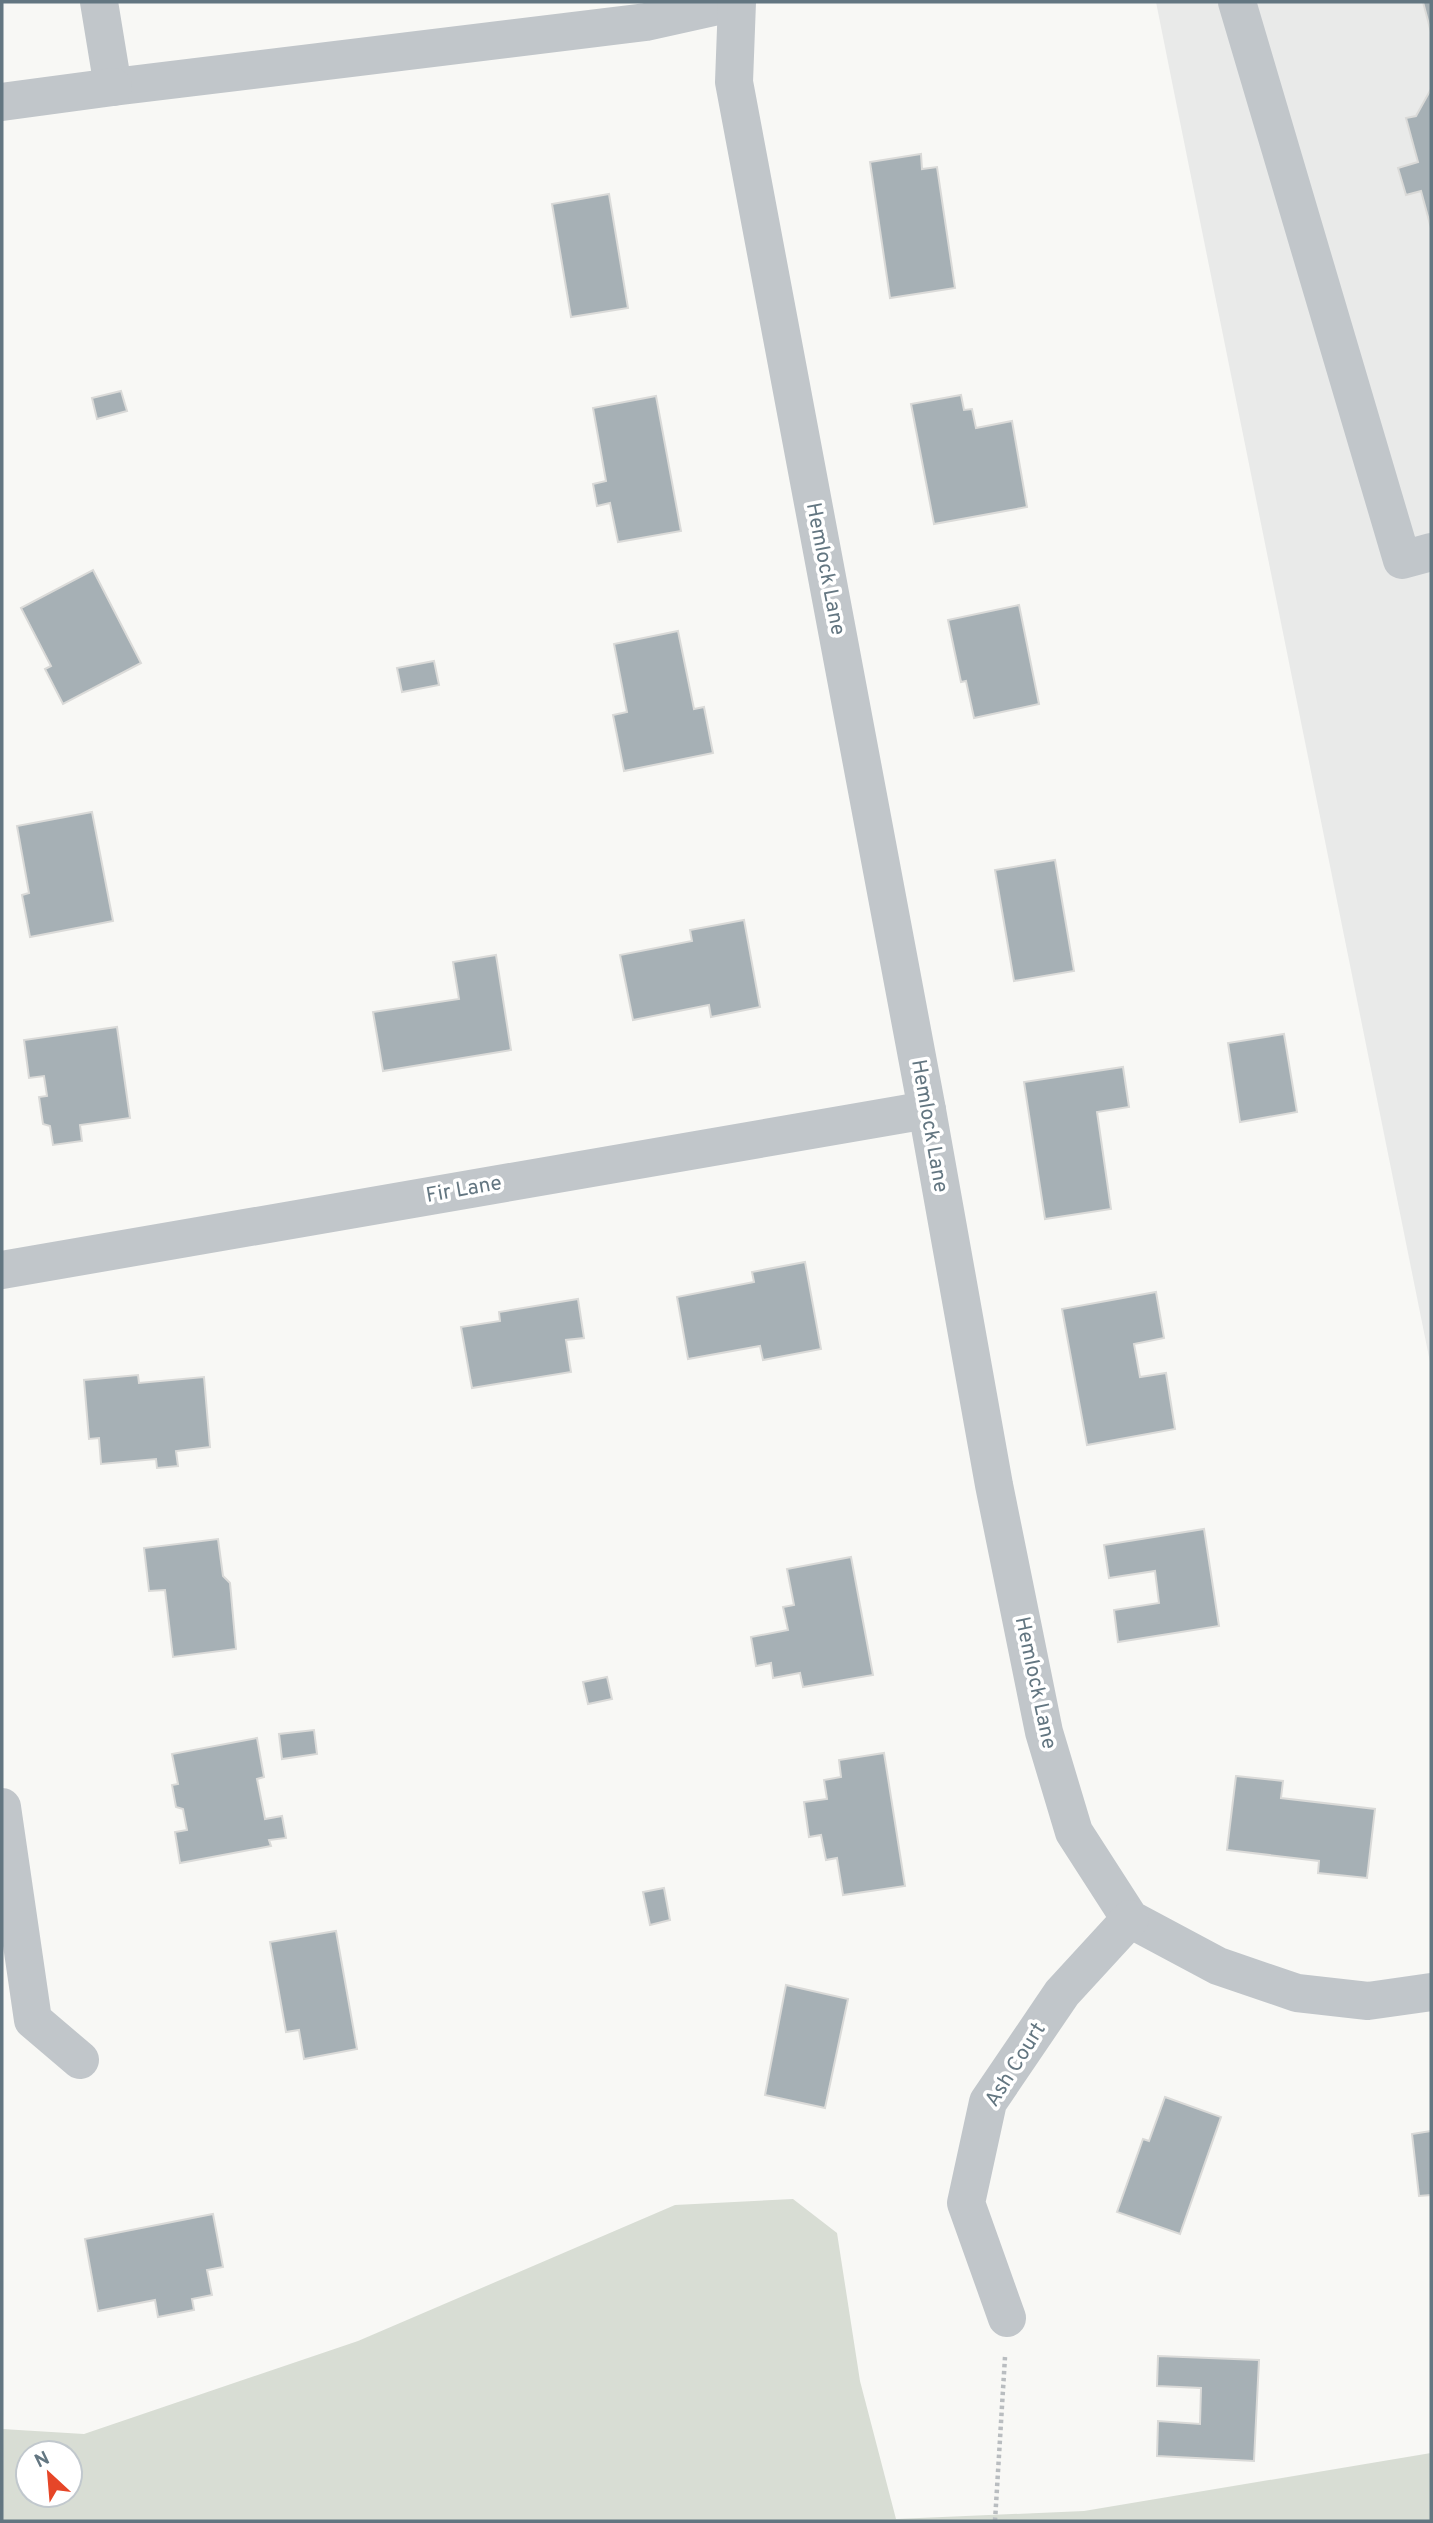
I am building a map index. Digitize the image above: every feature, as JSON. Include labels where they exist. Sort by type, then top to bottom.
[{"type":"street","points":[[99,2],[113,87]]},
{"type":"street","points":[[2,102],[646,22],[737,2]]},
{"type":"street","name":"Hemlock Lane","points":[[737,2],[734,82],[927,1110],[993,1485],[1044,1732],[1074,1832],[1130,1919],[1218,1966],[1297,1993],[1367,2001],[1431,1992]]},
{"type":"street","points":[[1237,2],[1402,560],[1431,552]]},
{"type":"street","name":"Fir Lane","points":[[2,1270],[927,1110]]},
{"type":"street","points":[[2,1807],[33,2020],[80,2060]]},
{"type":"street","name":"Ash Court","points":[[1007,2318],[966,2203],[988,2102],[1062,1993],[1130,1919]]},
{"type":"path","points":[[995,2521],[1007,2318]]},
{"type":"shaded area","points":[[1156,2],[1431,2],[1431,1367],[1174,92]]},
{"type":"shaded area","points":[[793,2199],[837,2233],[860,2381],[896,2519],[1084,2511],[1431,2453],[1431,2521],[2,2521],[2,2429],[84,2434],[358,2341],[675,2205]]},
{"type":"building","points":[[1423,2],[1431,2],[1431,32]]},
{"type":"building","points":[[1431,89],[1431,228],[1421,191],[1406,195],[1398,168],[1418,162],[1406,118],[1416,116]]},
{"type":"building","points":[[921,154],[922,169],[937,167],[955,288],[890,298],[870,162]]},
{"type":"building","points":[[609,194],[628,308],[571,317],[552,204]]},
{"type":"building","points":[[121,391],[127,411],[97,419],[92,398]]},
{"type":"building","points":[[961,395],[964,410],[972,409],[976,428],[1012,421],[1027,507],[934,524],[911,404]]},
{"type":"building","points":[[656,396],[681,531],[618,542],[610,503],[597,506],[593,484],[606,481],[593,408]]},
{"type":"building","points":[[93,570],[141,663],[63,704],[45,669],[51,666],[21,608]]},
{"type":"building","points":[[1019,605],[1039,704],[974,718],[966,681],[961,682],[948,620]]},
{"type":"building","points":[[678,631],[694,709],[704,707],[713,753],[624,771],[613,715],[627,712],[614,644]]},
{"type":"building","points":[[434,661],[439,685],[402,692],[397,668]]},
{"type":"building","points":[[92,812],[113,921],[30,937],[22,895],[29,893],[17,826]]},
{"type":"building","points":[[1055,860],[1074,971],[1014,981],[995,870]]},
{"type":"building","points":[[744,920],[760,1007],[711,1017],[709,1005],[633,1020],[620,955],[692,941],[690,930]]},
{"type":"building","points":[[496,955],[511,1050],[383,1071],[373,1012],[459,999],[453,962]]},
{"type":"building","points":[[117,1027],[130,1118],[80,1125],[82,1141],[53,1145],[50,1126],[43,1124],[39,1097],[47,1096],[44,1076],[29,1078],[24,1040]]},
{"type":"building","points":[[1284,1034],[1297,1112],[1240,1122],[1228,1043]]},
{"type":"building","points":[[1123,1067],[1129,1107],[1097,1112],[1111,1209],[1045,1219],[1024,1082]]},
{"type":"building","points":[[805,1262],[821,1349],[763,1360],[760,1346],[688,1359],[677,1297],[754,1282],[752,1272]]},
{"type":"building","points":[[1156,1292],[1164,1338],[1134,1344],[1140,1377],[1166,1373],[1175,1429],[1087,1445],[1062,1309]]},
{"type":"building","points":[[578,1299],[584,1338],[566,1340],[571,1372],[472,1388],[461,1327],[500,1321],[499,1312]]},
{"type":"building","points":[[138,1375],[139,1383],[204,1377],[210,1447],[176,1451],[178,1466],[157,1468],[156,1459],[101,1464],[99,1438],[89,1439],[84,1380]]},
{"type":"building","points":[[1204,1529],[1219,1626],[1118,1642],[1114,1610],[1159,1603],[1155,1571],[1109,1578],[1104,1545]]},
{"type":"building","points":[[218,1539],[223,1576],[230,1583],[236,1649],[173,1657],[165,1590],[149,1591],[144,1548]]},
{"type":"building","points":[[851,1557],[873,1675],[803,1687],[800,1673],[773,1678],[771,1663],[756,1666],[751,1637],[788,1630],[783,1607],[794,1605],[787,1569]]},
{"type":"building","points":[[607,1677],[612,1699],[588,1704],[583,1682]]},
{"type":"building","points":[[314,1730],[317,1754],[282,1759],[279,1734]]},
{"type":"building","points":[[257,1738],[264,1777],[257,1779],[265,1819],[282,1816],[286,1838],[269,1840],[271,1846],[180,1863],[175,1832],[187,1830],[183,1809],[176,1807],[172,1785],[178,1784],[172,1754]]},
{"type":"building","points":[[884,1753],[905,1886],[843,1895],[837,1858],[826,1860],[821,1835],[809,1837],[804,1802],[827,1799],[824,1780],[841,1777],[839,1760]]},
{"type":"building","points":[[1236,1776],[1283,1781],[1281,1798],[1375,1809],[1367,1878],[1318,1873],[1319,1861],[1227,1850]]},
{"type":"building","points":[[664,1888],[670,1920],[650,1925],[643,1892]]},
{"type":"building","points":[[336,1931],[357,2049],[304,2059],[299,2030],[286,2032],[270,1942]]},
{"type":"building","points":[[786,1985],[848,1999],[825,2108],[765,2095]]},
{"type":"building","points":[[1165,2097],[1221,2117],[1180,2234],[1117,2212],[1143,2139],[1149,2141]]},
{"type":"building","points":[[1431,2131],[1431,2195],[1419,2196],[1412,2134]]},
{"type":"building","points":[[213,2214],[223,2267],[207,2270],[212,2295],[192,2299],[194,2310],[158,2317],[155,2300],[98,2311],[85,2239]]},
{"type":"building","points":[[1158,2356],[1259,2360],[1254,2461],[1157,2456],[1158,2421],[1200,2424],[1201,2388],[1157,2386]]}]
